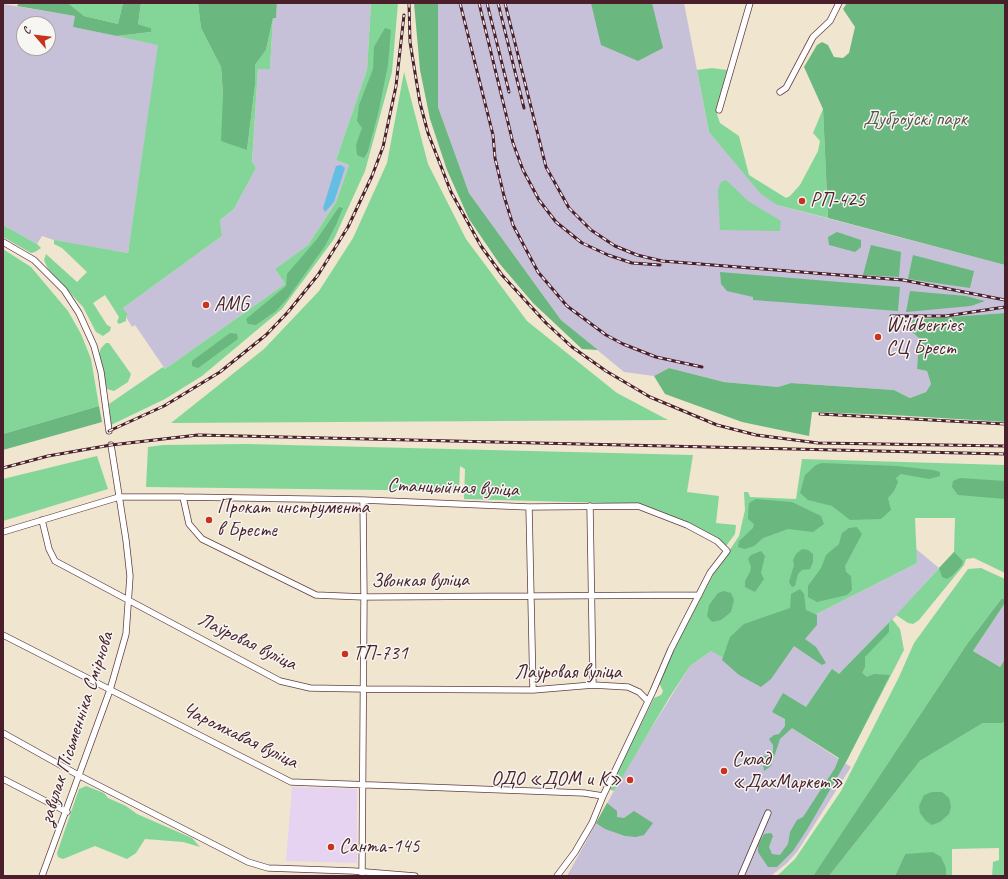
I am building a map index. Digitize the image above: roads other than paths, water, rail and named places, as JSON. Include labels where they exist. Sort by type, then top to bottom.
[{"type":"street","points":[[719,110],[750,3]]},
{"type":"street","points":[[780,92],[786,88],[813,37],[830,20],[839,3]]},
{"type":"street","points":[[3,242],[34,260],[64,290],[79,313],[94,346],[101,372],[109,431]]},
{"type":"street","name":"завулак Пісьменніка Смірнова","points":[[42,876],[67,812],[110,690],[126,634],[130,576],[111,445]]},
{"type":"street","name":"Станцыйная вуліца","points":[[3,532],[119,497],[363,500],[529,507],[638,506],[648,508],[687,525],[717,542],[727,551],[710,573],[698,595]]},
{"type":"street","name":"Звонкая вуліца","points":[[182,497],[189,524],[202,539],[316,595],[364,597],[592,597],[698,595]]},
{"type":"street","points":[[362,874],[364,689],[363,500]]},
{"type":"street","points":[[590,506],[594,685]]},
{"type":"street","points":[[529,507],[534,690]]},
{"type":"street","name":"Лаўровая вуліца","points":[[42,520],[48,549],[55,561],[280,681],[310,688],[364,689],[534,690],[594,685],[628,687],[639,692],[648,701]]},
{"type":"street","points":[[557,876],[575,852],[592,824],[603,796],[671,649],[698,595]]},
{"type":"street","name":"Чаромхавая вуліца","points":[[3,635],[291,782],[584,793],[603,796]]},
{"type":"street","points":[[3,733],[80,776],[248,862],[268,868],[414,876]]},
{"type":"street","points":[[3,779],[67,812]]},
{"type":"street","points":[[741,876],[768,813]]},
{"type":"water","points":[[341,165],[345,168],[334,202],[325,212],[323,208],[336,166]]},
{"type":"railway","points":[[409,3],[410,42],[420,103],[428,133],[451,192],[481,246],[502,275],[546,323],[572,347],[606,371],[650,397],[717,425],[756,435],[818,443],[1005,446]]},
{"type":"railway","points":[[460,3],[493,135],[495,158],[504,196],[513,225],[538,272],[567,306],[606,335],[623,344],[656,357],[702,367]]},
{"type":"railway","points":[[479,3],[513,143],[523,170],[539,200],[556,222],[582,243],[608,255],[632,263],[660,265]]},
{"type":"railway","points":[[487,3],[509,92]]},
{"type":"railway","points":[[498,3],[524,108]]},
{"type":"railway","points":[[505,3],[546,167],[569,208],[591,230],[615,246],[637,255],[662,261],[903,280],[1005,300]]},
{"type":"railway","points":[[109,431],[164,406],[220,372],[266,335],[288,312],[318,275],[348,227],[372,176],[383,147],[396,86],[404,15]]},
{"type":"railway","points":[[891,316],[946,316],[1005,307]]},
{"type":"railway","points":[[820,414],[1005,424]]},
{"type":"railway","points":[[3,468],[48,456],[111,445],[198,435],[1005,454]]},
{"type":"place","name":"РП-425","points":[[802,201]]},
{"type":"place","name":"AMG","points":[[206,305]]},
{"type":"place","name":"Wildberries СЦ Брест","points":[[878,337]]},
{"type":"place","name":"Прокат инструмента в Бресте","points":[[209,520]]},
{"type":"place","name":"ТП-731","points":[[345,654]]},
{"type":"place","name":"Склад «ДахМаркет»","points":[[724,771]]},
{"type":"place","name":"ОДО «ДОМ и К»","points":[[630,780]]},
{"type":"place","name":"Санта-145","points":[[331,847]]},
{"type":"park label","name":"Дуброўскі парк","points":[[915,120]]}]
